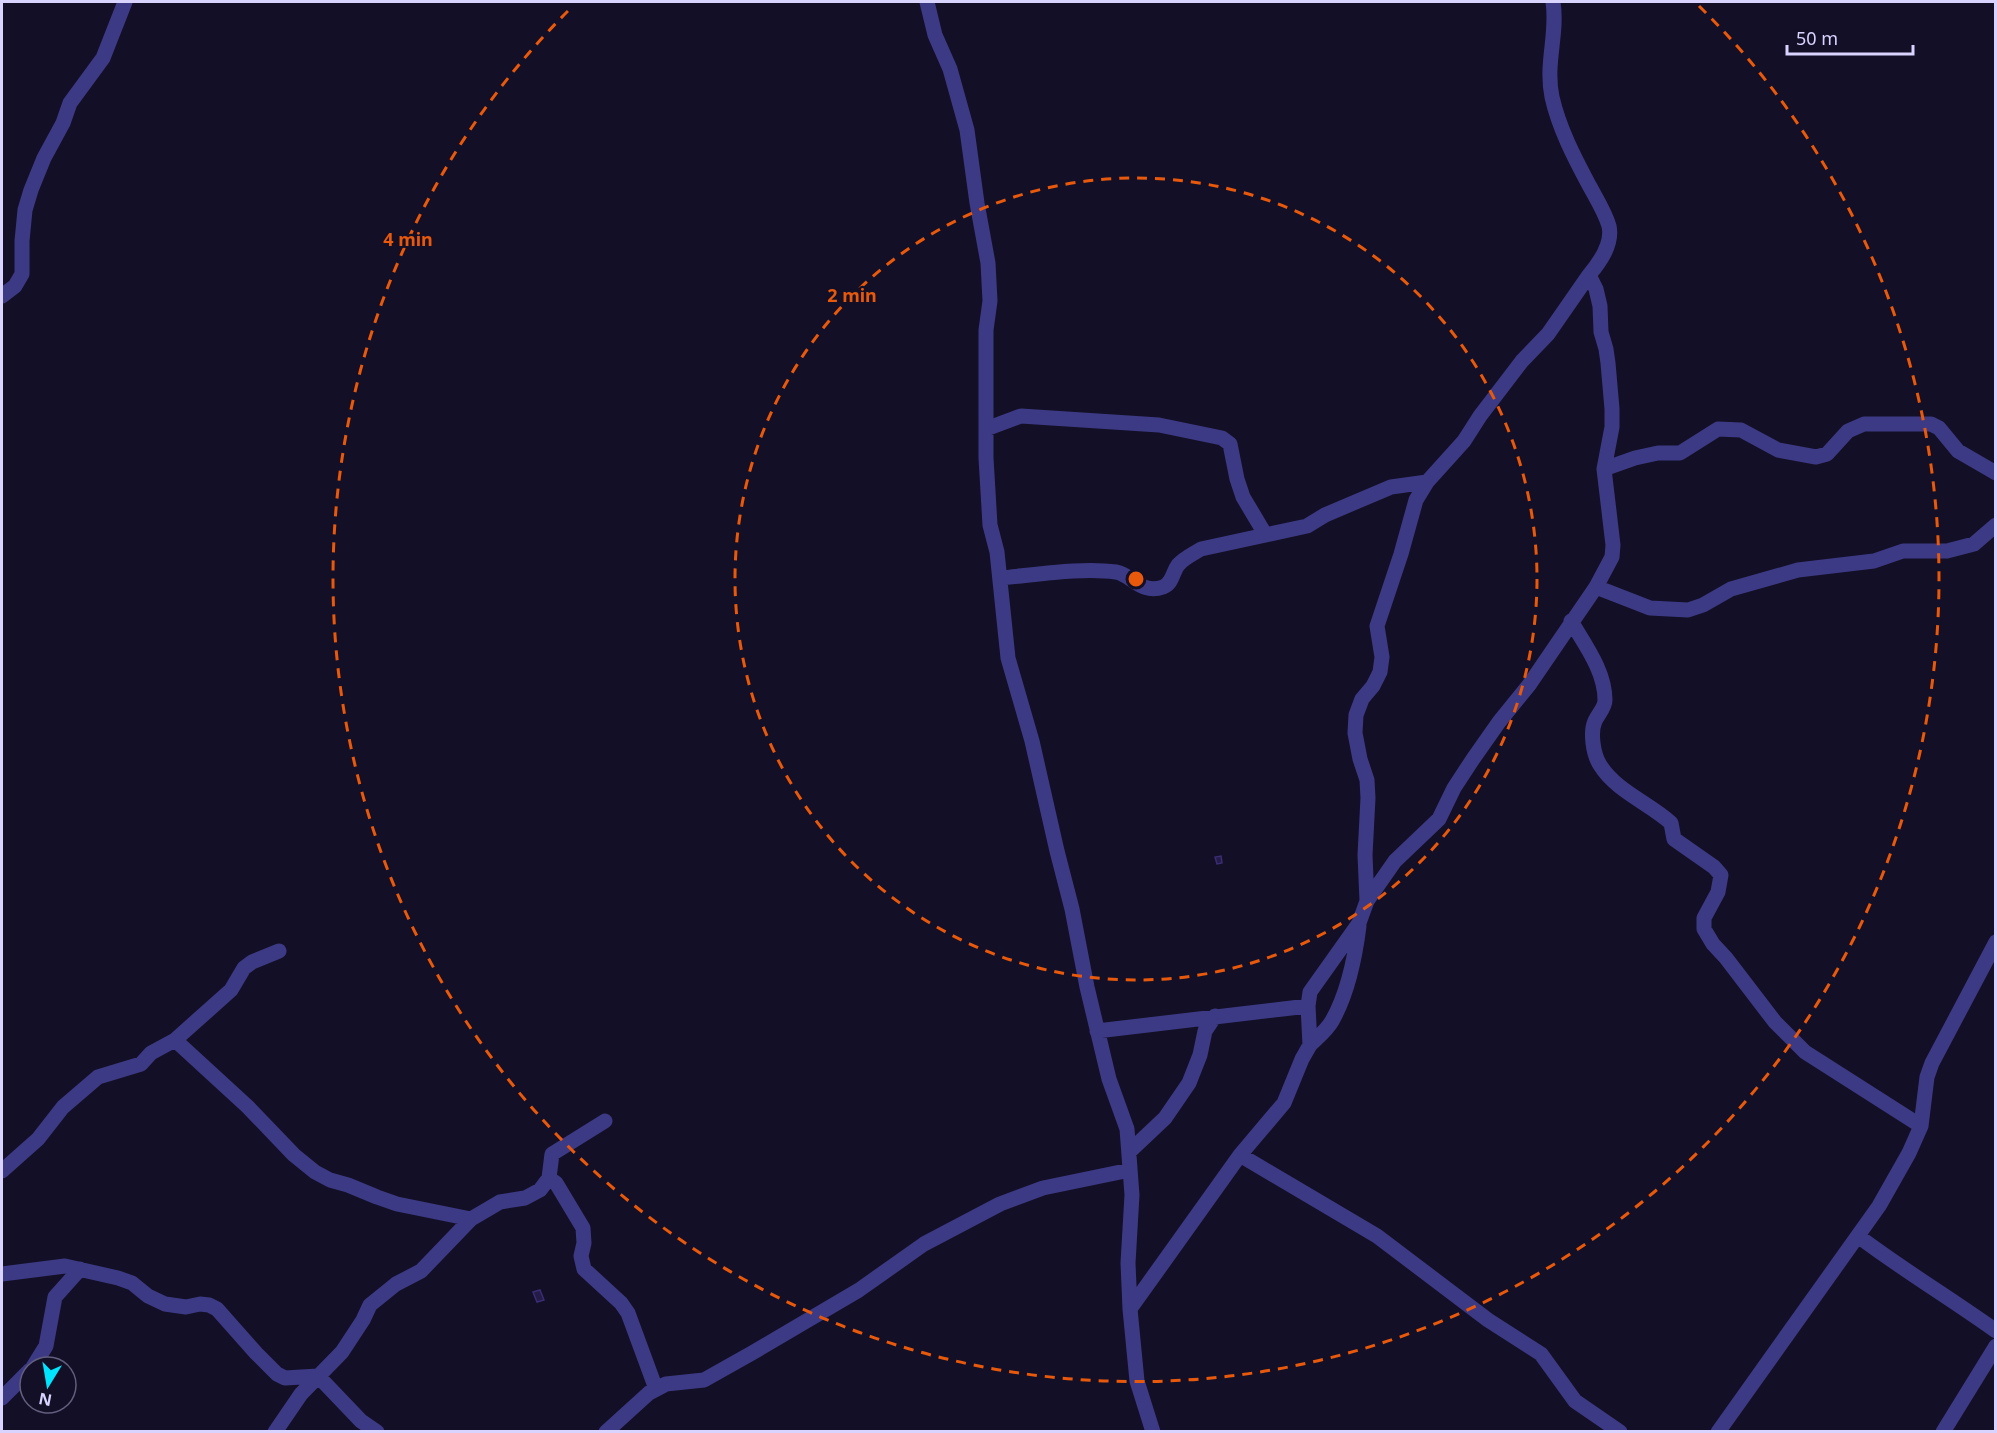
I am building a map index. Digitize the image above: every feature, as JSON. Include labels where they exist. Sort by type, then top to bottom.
[{"type":"street","points":[[2,296],[15,286],[21,274],[25,210],[35,179],[63,123],[70,103],[103,58],[125,2]]},
{"type":"street","points":[[927,2],[935,35],[950,69],[967,130],[988,263],[990,301],[986,330],[986,458],[990,525],[997,552],[1008,658],[1032,741],[1072,909],[1097,1031],[1109,1078],[1127,1129],[1132,1195],[1128,1263],[1130,1309],[1137,1381],[1153,1431]]},
{"type":"street","points":[[1367,901],[1365,855],[1367,780],[1355,733],[1356,715],[1362,699],[1373,686],[1380,672],[1382,657],[1377,626],[1416,500],[1427,482],[1464,441],[1522,361],[1548,334],[1602,256],[1608,242],[1609,227],[1600,204],[1564,135],[1552,96],[1549,65],[1554,19],[1553,2]]},
{"type":"street","points":[[1130,1309],[1240,1155],[1284,1103],[1302,1059],[1310,1045],[1331,1022],[1342,997],[1356,951],[1359,923],[1367,901],[1395,861],[1439,819],[1454,788],[1473,759],[1498,722],[1529,685],[1596,587],[1612,557],[1614,545],[1604,469],[1612,427],[1612,409],[1606,349],[1601,332],[1600,306],[1596,289],[1589,275]]},
{"type":"street","points":[[986,429],[1021,416],[1159,424],[1222,438],[1230,444],[1237,479],[1244,497],[1265,534]]},
{"type":"street","points":[[1604,469],[1658,453],[1680,453],[1718,429],[1730,428],[1741,430],[1778,450],[1816,457],[1827,454],[1848,431],[1864,424],[1882,423],[1932,424],[1939,428],[1958,451],[1995,473]]},
{"type":"street","points":[[1000,578],[1077,572],[1118,572],[1128,577],[1134,584],[1154,588],[1163,587],[1171,582],[1177,567],[1201,549],[1307,526],[1325,515],[1391,487],[1427,482]]},
{"type":"street","points":[[1596,587],[1650,608],[1688,610],[1704,605],[1731,588],[1797,570],[1874,561],[1903,551],[1956,549],[1974,544],[1995,525]]},
{"type":"street","points":[[1571,621],[1598,668],[1604,688],[1605,704],[1594,723],[1592,737],[1598,762],[1607,775],[1671,823],[1674,839],[1714,867],[1721,875],[1718,892],[1704,918],[1704,929],[1713,944],[1775,1022],[1805,1052],[1921,1126]]},
{"type":"street","points":[[1310,1045],[1308,1006],[1310,992],[1359,923]]},
{"type":"street","points":[[1719,1431],[1858,1236],[1909,1154],[1921,1126],[1925,1084],[1932,1063],[1995,942]]},
{"type":"street","points":[[2,1171],[38,1138],[63,1107],[98,1077],[141,1064],[151,1053],[175,1040],[231,990],[244,968],[252,962],[279,951]]},
{"type":"street","points":[[1097,1031],[1308,1006]]},
{"type":"street","points":[[1129,1152],[1165,1118],[1189,1083],[1200,1055],[1205,1031],[1215,1016]]},
{"type":"street","points":[[175,1040],[248,1107],[294,1155],[315,1172],[376,1197],[471,1220]]},
{"type":"street","points":[[275,1431],[301,1394],[342,1352],[370,1305],[396,1284],[431,1263],[449,1241],[471,1220],[500,1202],[525,1198],[540,1190],[549,1178],[552,1154],[605,1121]]},
{"type":"street","points":[[1240,1155],[1377,1236],[1488,1320],[1541,1354],[1575,1401],[1620,1431]]},
{"type":"street","points":[[606,1431],[649,1393],[666,1384],[704,1380],[859,1290],[924,1244],[1000,1204],[1043,1188],[1130,1170]]},
{"type":"street","points":[[549,1178],[556,1183],[583,1228],[584,1243],[581,1256],[584,1269],[621,1303],[628,1313],[656,1389]]},
{"type":"street","points":[[441,1214],[449,1241]]},
{"type":"street","points":[[1858,1236],[1898,1266],[1954,1301],[1995,1331]]},
{"type":"street","points":[[2,1274],[57,1267],[80,1269],[132,1283],[148,1296],[165,1304],[186,1307],[209,1305],[218,1309],[277,1374],[285,1378],[318,1376]]},
{"type":"street","points":[[40,1355],[46,1346],[55,1297],[80,1269]]},
{"type":"street","points":[[1942,1431],[1995,1346]]},
{"type":"street","points":[[318,1376],[361,1420],[377,1431]]},
{"type":"street","points":[[297,1378],[301,1394]]},
{"type":"street","points":[[2,1398],[18,1381]]},
{"type":"building","points":[[1221,856],[1222,863],[1217,864],[1215,857]]},
{"type":"building","points":[[540,1290],[544,1300],[537,1302],[533,1292]]}]
